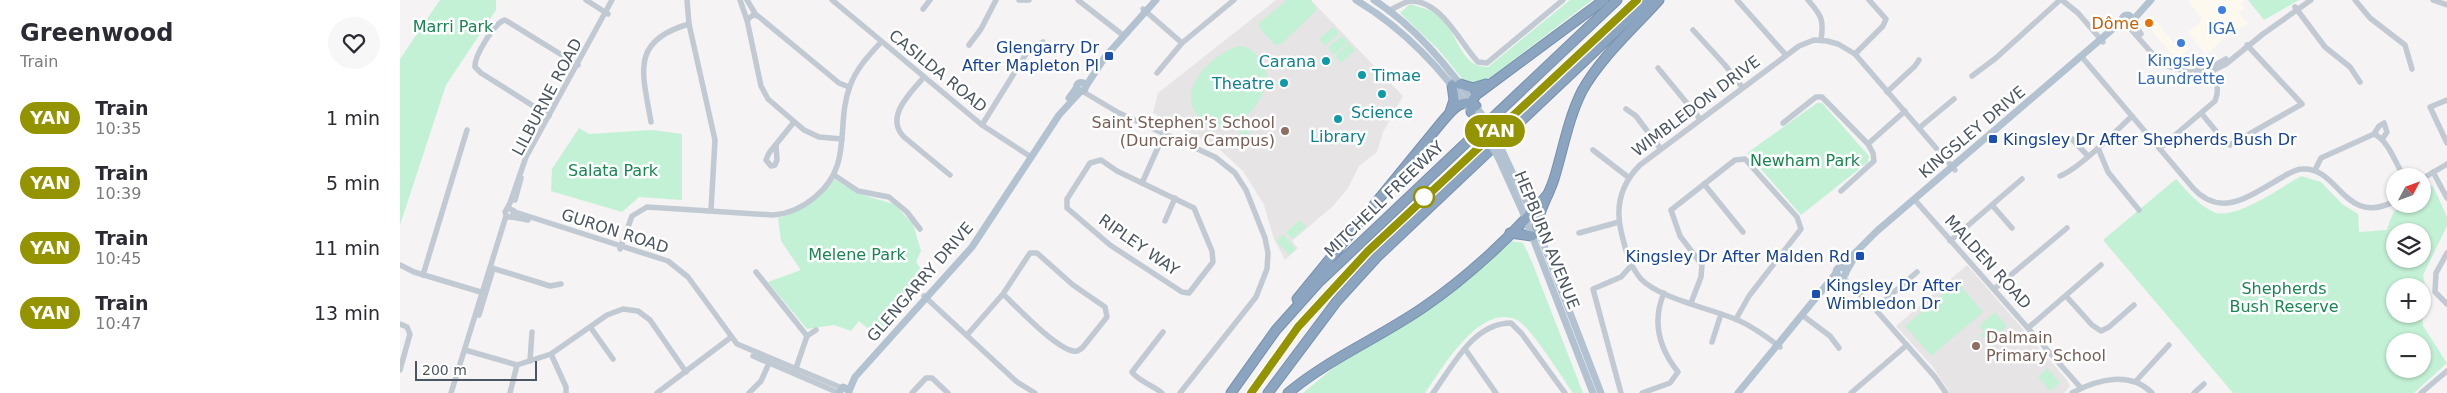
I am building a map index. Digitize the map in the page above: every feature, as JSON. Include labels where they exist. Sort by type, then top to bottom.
[{"type":"highway","points":[[1449,114],[1471,105],[1476,95],[1604,0]]},
{"type":"highway","name":"MITCHELL FREEWAY","points":[[1231,393],[1276,330],[1318,283],[1618,0]]},
{"type":"highway","points":[[1268,393],[1337,301],[1378,257],[1649,0]]},
{"type":"highway","points":[[1537,226],[1566,130],[1582,91],[1599,66],[1659,0]]},
{"type":"highway","points":[[1276,330],[1309,282],[1449,114],[1454,101],[1456,84],[1479,88],[1495,80]]},
{"type":"highway","points":[[1288,393],[1330,362],[1424,307],[1510,233],[1548,194]]},
{"type":"highway","points":[[1510,233],[1532,236]]},
{"type":"main road","name":"GLENGARRY DRIVE","points":[[1145,10],[1151,0]]},
{"type":"main road","name":"GLENGARRY DRIVE","points":[[844,391],[974,238],[1062,110],[1122,35],[1156,0]]},
{"type":"main road","name":"HEPBURN AVENUE","points":[[1356,0],[1381,16],[1456,84]]},
{"type":"main road","name":"HEPBURN AVENUE","points":[[1374,0],[1398,18],[1425,43],[1471,105],[1501,154],[1528,216],[1532,236],[1593,393]]},
{"type":"main road","name":"KINGSLEY DRIVE","points":[[2128,21],[2146,0]]},
{"type":"main road","name":"KINGSLEY DRIVE","points":[[1738,393],[1862,250],[1915,201],[2151,0]]},
{"type":"main road","name":"HEPBURN AVENUE","points":[[1528,216],[1537,226],[1601,393]]},
{"type":"main road","points":[[1574,323],[1580,348],[1580,352],[1576,351]]},
{"type":"main road","name":"KINGSLEY DRIVE","points":[[1743,393],[1779,346]]},
{"type":"street","points":[[586,0],[606,13]]},
{"type":"street","name":"LILBURNE ROAD","points":[[455,393],[491,268],[511,213],[523,162],[550,116],[612,0]]},
{"type":"street","name":"LILBURNE ROAD","points":[[606,13],[616,0]]},
{"type":"street","points":[[687,0],[689,24],[715,140],[711,210]]},
{"type":"street","points":[[740,0],[747,20],[763,93],[794,122],[814,135],[842,140]]},
{"type":"street","points":[[746,0],[756,15],[840,83],[849,87]]},
{"type":"street","points":[[923,9],[930,0]]},
{"type":"street","points":[[969,46],[981,29],[996,0]]},
{"type":"street","points":[[1019,0],[1029,0]]},
{"type":"street","points":[[1078,0],[1122,35]]},
{"type":"street","points":[[1157,73],[1182,43],[1234,0]]},
{"type":"street","points":[[1388,11],[1410,1],[1420,1],[1437,8],[1455,28],[1472,56],[1478,62],[1487,63],[1563,0]]},
{"type":"street","points":[[1737,0],[1786,55]]},
{"type":"street","points":[[1808,0],[1819,12],[1823,23],[1821,40],[1838,44],[1855,54],[1954,169]]},
{"type":"street","points":[[1855,54],[1883,26],[1886,19],[1869,0]]},
{"type":"street","points":[[1972,76],[1996,58],[2061,0],[2078,13],[2102,40]]},
{"type":"street","points":[[2128,21],[2156,52],[2170,63],[2188,69],[2212,69],[2226,64],[2246,45],[2304,0]]},
{"type":"street","points":[[2295,8],[2311,0]]},
{"type":"street","points":[[2355,0],[2370,18],[2405,45],[2412,69]]},
{"type":"street","points":[[2434,0],[2447,4]]},
{"type":"street","points":[[2443,0],[2447,4]]},
{"type":"street","name":"CASILDA ROAD","points":[[835,1],[881,42],[982,125],[1030,156]]},
{"type":"street","points":[[1398,18],[1404,5]]},
{"type":"street","points":[[2295,8],[2326,47],[2350,67],[2360,82]]},
{"type":"street","points":[[1145,10],[1182,43]]},
{"type":"street","points":[[747,20],[756,15]]},
{"type":"street","points":[[550,116],[481,73],[475,67],[478,54],[498,23],[505,20],[578,65]]},
{"type":"street","points":[[651,122],[642,67],[643,58],[661,35],[689,24]]},
{"type":"street","points":[[1693,30],[1725,64],[1742,87]]},
{"type":"street","name":"WIMBLEDON DRIVE","points":[[1779,346],[1736,320],[1664,293],[1642,280],[1631,266],[1619,222],[1622,191],[1628,177],[1660,148],[1786,55],[1807,43],[1821,40]]},
{"type":"street","points":[[621,247],[632,216],[644,208],[780,215],[812,200],[834,175],[840,160],[849,87],[860,66],[881,42]]},
{"type":"street","points":[[982,125],[1026,54],[1043,42]]},
{"type":"street","points":[[2202,114],[2227,145],[2230,145],[2302,104],[2246,45]]},
{"type":"street","points":[[2081,58],[2200,196],[2218,204],[2239,201],[2298,169],[2315,170],[2324,176],[2340,194],[2358,204],[2376,207],[2386,204]]},
{"type":"street","points":[[1887,92],[1915,66],[1918,60]]},
{"type":"street","points":[[1658,68],[1700,119]]},
{"type":"street","points":[[2160,148],[2215,101],[2218,94],[2212,69]]},
{"type":"street","points":[[924,77],[901,105],[898,119],[899,130],[904,137],[950,175]]},
{"type":"street","points":[[1082,87],[1094,98],[1119,113],[1215,157],[1235,172],[1246,190],[1265,238],[1268,253],[1265,278],[1256,297],[1180,393]]},
{"type":"street","points":[[1783,123],[1816,97],[1822,97],[1868,144],[1874,153],[1874,161],[1841,191]]},
{"type":"street","points":[[1919,128],[1954,99]]},
{"type":"street","points":[[2447,100],[2430,107],[2447,143]]},
{"type":"street","points":[[1626,109],[1636,116],[1660,148]]},
{"type":"street","points":[[1868,144],[1905,112]]},
{"type":"street","points":[[2060,176],[2067,173],[2098,148],[2132,116]]},
{"type":"street","points":[[776,145],[794,122]]},
{"type":"street","points":[[2315,170],[2321,158],[2374,134],[2379,126],[2384,123],[2386,132],[2383,138]]},
{"type":"street","points":[[422,275],[467,130]]},
{"type":"street","points":[[1142,183],[1164,134]]},
{"type":"street","points":[[2374,134],[2383,138],[2399,168]]},
{"type":"street","points":[[2072,139],[2087,155]]},
{"type":"street","points":[[2098,148],[2108,172],[2139,210]]},
{"type":"street","points":[[1593,150],[1628,177]]},
{"type":"street","points":[[1691,303],[1701,277],[1702,265],[1680,236],[1671,210],[1735,160],[1745,159],[1800,222],[1801,229],[1798,236],[1749,296],[1736,320]]},
{"type":"street","name":"RIPLEY WAY","points":[[1101,160],[1142,183],[1194,208],[1212,254],[1211,266],[1189,293],[1182,292],[1116,250],[1066,206],[1067,199],[1090,163],[1101,160]]},
{"type":"street","points":[[2447,164],[2433,172],[2447,198]]},
{"type":"street","points":[[834,175],[858,191],[889,197],[907,212],[920,230]]},
{"type":"street","points":[[1950,241],[2022,179]]},
{"type":"street","points":[[1704,184],[1743,232]]},
{"type":"street","points":[[1165,221],[1175,198]]},
{"type":"street","name":"MALDEN ROAD","points":[[1915,201],[2081,388]]},
{"type":"street","points":[[1992,205],[2012,228]]},
{"type":"street","name":"GURON ROAD","points":[[511,213],[664,259],[681,270],[729,339],[770,362],[844,391]]},
{"type":"street","points":[[1579,233],[1619,222]]},
{"type":"street","points":[[1994,289],[2067,228]]},
{"type":"street","points":[[967,335],[1003,294],[1030,253],[1037,253],[1073,286],[1106,307],[1107,317],[1079,351],[1072,351],[1047,335],[1003,294]]},
{"type":"street","points":[[2447,253],[2434,281],[2435,292],[2447,304]]},
{"type":"street","points":[[400,265],[422,275],[484,293]]},
{"type":"street","points":[[2028,328],[2101,265]]},
{"type":"street","points":[[1621,393],[1593,288],[1621,277],[1631,266]]},
{"type":"street","points":[[491,268],[550,286],[561,284]]},
{"type":"street","points":[[756,272],[807,336]]},
{"type":"street","points":[[1875,309],[1917,272]]},
{"type":"street","points":[[1842,273],[1935,377],[1946,393]]},
{"type":"street","points":[[1642,393],[1670,383],[1678,372],[1668,359],[1656,316],[1664,293]]},
{"type":"street","points":[[2066,296],[2092,325],[2101,331],[2109,327],[2134,305]]},
{"type":"street","points":[[925,297],[1017,382],[1035,393]]},
{"type":"street","points":[[467,350],[517,365],[551,354],[591,328],[607,315],[623,310],[638,311],[650,320],[686,372]]},
{"type":"street","points":[[1712,342],[1721,314]]},
{"type":"street","points":[[1804,316],[1830,336],[1839,348]]},
{"type":"street","points":[[1434,393],[1477,335],[1499,323],[1511,323],[1522,334],[1565,393]]},
{"type":"street","points":[[400,324],[407,327],[410,334],[400,370]]},
{"type":"street","points":[[591,328],[613,359]]},
{"type":"street","points":[[795,371],[807,336],[816,330]]},
{"type":"street","points":[[530,361],[532,332]]},
{"type":"street","points":[[1162,393],[1152,384],[1136,378],[1132,372],[1163,332]]},
{"type":"street","points":[[662,392],[729,339]]},
{"type":"street","points":[[1851,393],[1906,344]]},
{"type":"street","points":[[2136,380],[2169,345]]},
{"type":"street","points":[[1465,349],[1496,393]]},
{"type":"street","name":"LILBURNE ROAD","points":[[451,393],[467,350]]},
{"type":"street","points":[[551,354],[566,387],[566,393]]},
{"type":"street","points":[[749,393],[761,381],[770,362]]},
{"type":"street","points":[[510,393],[517,365]]},
{"type":"street","points":[[2421,393],[2447,371]]},
{"type":"street","points":[[2427,393],[2447,376]]},
{"type":"street","points":[[912,393],[926,378],[932,378],[948,393]]},
{"type":"street","points":[[2072,393],[2081,388],[2122,378],[2136,380],[2152,393]]},
{"type":"street","points":[[2194,393],[2204,384]]},
{"type":"shaded area","name":"Saint Stephen's School (Duncraig Campus)","points":[[1276,0],[1311,0],[1403,96],[1383,132],[1377,152],[1359,166],[1348,188],[1333,206],[1292,241],[1298,248],[1285,260],[1274,239],[1264,205],[1243,171],[1217,147],[1153,113],[1158,93]]},
{"type":"shaded area","points":[[2188,0],[2245,0],[2241,4],[2244,8],[2239,13],[2248,23],[2239,29],[2236,28],[2207,54],[2204,53],[2188,32],[2201,21],[2201,18]]},
{"type":"shaded area","points":[[2152,16],[2174,43],[2181,40],[2189,49],[2178,60],[2175,56],[2173,57],[2145,22]]},
{"type":"shaded area","name":"Dalmain Primary School","points":[[1967,265],[2067,380],[2070,386],[2064,393],[1950,393],[1933,367],[1896,326]]},
{"type":"green space","name":"Marri Park","points":[[440,0],[496,0],[496,10],[446,85],[400,225],[400,59]]},
{"type":"green space","points":[[1287,0],[1311,0],[1317,10],[1281,44],[1275,45],[1260,29],[1259,23]]},
{"type":"green space","points":[[1570,0],[1592,0],[1487,80],[1473,83],[1464,81],[1438,49],[1400,13],[1410,4],[1433,12],[1443,21],[1471,61],[1478,66],[1488,67]]},
{"type":"green space","points":[[2248,0],[2299,0],[2264,20]]},
{"type":"green space","points":[[1333,27],[1339,33],[1325,46],[1319,39]]},
{"type":"green space","points":[[1342,36],[1348,42],[1334,55],[1328,48]]},
{"type":"green space","points":[[1349,43],[1355,50],[1341,63],[1335,56]]},
{"type":"green space","points":[[1239,46],[1251,50],[1265,66],[1267,78],[1264,90],[1259,102],[1241,121],[1230,126],[1216,128],[1200,119],[1192,106],[1191,95],[1194,84],[1200,74],[1218,56]]},
{"type":"green space","name":"Newham Park","points":[[1817,103],[1822,103],[1869,156],[1868,162],[1801,215],[1747,153]]},
{"type":"green space","points":[[1249,119],[1255,125],[1245,137],[1238,131]]},
{"type":"green space","name":"Salata Park","points":[[579,128],[589,134],[652,130],[682,134],[682,200],[639,197],[622,212],[551,191],[552,169]]},
{"type":"green space","name":"Shepherds Bush Reserve","points":[[2301,176],[2321,182],[2342,204],[2358,214],[2359,232],[2386,230],[2386,268],[2426,268],[2424,278],[2386,278],[2386,323],[2423,323],[2428,333],[2386,333],[2386,378],[2430,378],[2414,393],[2233,393],[2103,240],[2176,179],[2203,206],[2214,212],[2233,212],[2270,195]]},
{"type":"green space","name":"Melene Park","points":[[834,179],[859,194],[894,204],[913,224],[921,251],[916,262],[928,279],[877,336],[859,321],[851,331],[834,325],[807,329],[768,282],[801,270],[781,241],[778,218],[802,208],[822,193]]},
{"type":"green space","name":"Shepherds Bush Reserve","points":[[2431,186],[2433,186],[2447,217],[2447,226],[2431,259],[2431,223],[2390,223],[2394,213],[2431,213]]},
{"type":"green space","points":[[1300,220],[1306,227],[1292,239],[1286,232]]},
{"type":"green space","points":[[1283,234],[1296,249],[1289,255],[1276,241]]},
{"type":"green space","points":[[1511,241],[1523,243],[1532,262],[1583,393],[1573,393],[1538,342],[1523,324],[1517,320],[1503,317],[1489,320],[1476,329],[1452,355],[1425,393],[1303,393],[1344,359],[1453,292]]},
{"type":"green space","points":[[1957,282],[1983,312],[1931,356],[1905,326]]},
{"type":"green space","points":[[1995,312],[2007,326],[1992,340],[1987,335],[1983,338],[1980,335],[1983,332],[1986,334],[1979,326]]},
{"type":"green space","name":"Shepherds Bush Reserve","points":[[2431,338],[2447,363],[2431,378]]},
{"type":"green space","points":[[2008,351],[2012,351],[2015,356],[2014,360],[2008,361],[2005,358],[2005,354]]},
{"type":"green space","points":[[2047,368],[2060,383],[2050,391],[2038,377]]},
{"type":"railway","points":[[1251,393],[1298,327],[1367,251],[1637,0]]},
{"type":"train","name":"YAN","points":[[1251,393],[1298,327],[1368,251],[1637,0]]},
{"type":"place","name":"IGA","points":[[2222,10]]},
{"type":"place","name":"Dôme","points":[[2149,23]]},
{"type":"place","name":"Kingsley Laundrette","points":[[2181,43]]},
{"type":"place","name":"Glengarry Dr After Mapleton Pl","points":[[1109,56]]},
{"type":"place","name":"Carana","points":[[1326,61]]},
{"type":"place","name":"Timae","points":[[1362,75]]},
{"type":"place","name":"Theatre","points":[[1284,83]]},
{"type":"place","name":"Science","points":[[1382,94]]},
{"type":"place","name":"Library","points":[[1338,119]]},
{"type":"place","name":"Saint Stephen's School (Duncraig Campus)","points":[[1285,131]]},
{"type":"place","name":"Kingsley Dr After Shepherds Bush Dr","points":[[1993,139]]},
{"type":"place","name":"Kingsley Dr After Malden Rd","points":[[1860,256]]},
{"type":"place","name":"Kingsley Dr After Wimbledon Dr","points":[[1816,294]]},
{"type":"place","name":"Dalmain Primary School","points":[[1976,346]]}]
